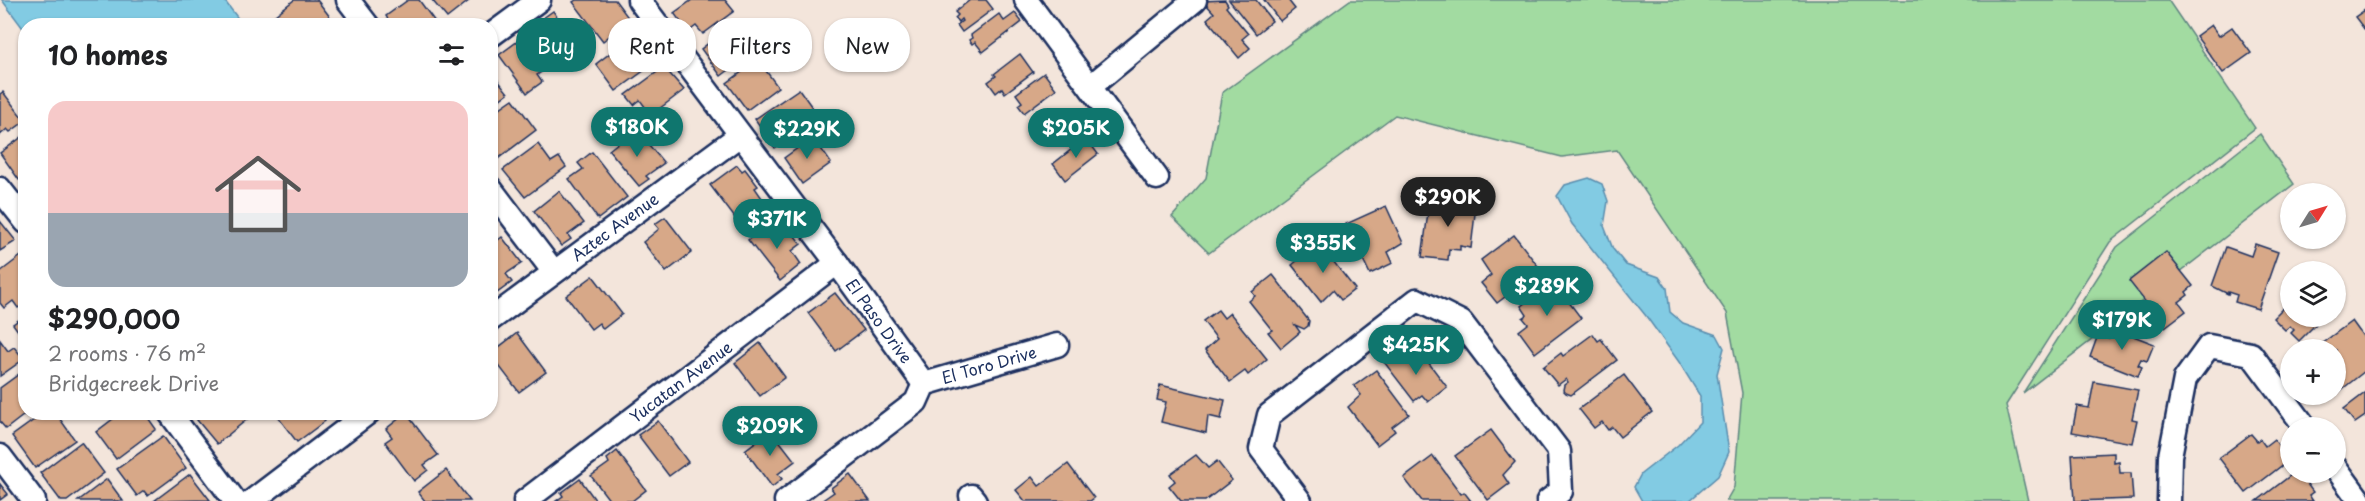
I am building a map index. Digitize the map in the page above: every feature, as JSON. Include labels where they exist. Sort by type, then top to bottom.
[{"type":"street","points":[[348,0],[362,18]]},
{"type":"street","points":[[498,30],[539,0]]},
{"type":"street","name":"El Paso Drive","points":[[639,0],[837,263],[924,384]]},
{"type":"street","points":[[1026,0],[1157,178]]},
{"type":"street","points":[[1091,86],[1195,0]]},
{"type":"street","name":"Aztec Avenue","points":[[498,314],[740,135]]},
{"type":"street","points":[[0,189],[18,212]]},
{"type":"street","points":[[498,198],[554,272]]},
{"type":"street","name":"Yucatan Avenue","points":[[525,501],[837,263]]},
{"type":"street","points":[[1300,501],[1261,448],[1269,415],[1417,300],[1461,322],[1558,451],[1561,491],[1548,501]]},
{"type":"street","name":"El Toro Drive","points":[[786,501],[916,402],[924,384],[1057,345]]},
{"type":"street","points":[[2169,501],[2170,456],[2185,379],[2209,346],[2251,354],[2298,417]]},
{"type":"street","points":[[175,420],[236,501]]},
{"type":"street","points":[[252,501],[358,420]]},
{"type":"street","points":[[0,456],[34,501]]},
{"type":"street","points":[[2346,482],[2360,501]]},
{"type":"green space","points":[[1350,0],[2168,0],[2255,128],[2110,242],[2006,405],[2028,501],[1726,501],[1734,487],[1742,393],[1727,313],[1617,150],[1562,157],[1395,115],[1209,253],[1172,217],[1206,178],[1222,93]]},
{"type":"green space","points":[[2260,134],[2293,183],[2280,183],[2280,195],[2023,393],[2117,247]]},
{"type":"water","points":[[2,0],[224,0],[238,18],[18,18],[18,22]]},
{"type":"water","points":[[1589,178],[1602,184],[1608,201],[1604,226],[1613,249],[1626,265],[1659,277],[1667,288],[1670,312],[1683,323],[1717,335],[1724,348],[1717,374],[1729,452],[1718,476],[1689,501],[1642,501],[1634,487],[1641,474],[1678,445],[1700,422],[1700,396],[1646,316],[1572,224],[1557,196],[1565,185]]},
{"type":"building","points":[[294,0],[317,0],[330,17],[329,18],[272,18]]},
{"type":"building","points":[[408,0],[419,0],[432,18],[387,18],[386,16]]},
{"type":"building","points":[[432,0],[470,0],[447,18]]},
{"type":"building","points":[[576,0],[615,0],[628,18],[608,18],[608,37],[603,41],[596,32],[596,18],[585,18],[573,2]]},
{"type":"building","points":[[692,0],[725,0],[734,11],[725,18],[708,18],[708,30],[703,34],[696,26],[696,18],[678,18],[674,13]]},
{"type":"building","points":[[970,0],[986,0],[993,9],[962,32],[957,25],[962,21],[961,19],[958,22],[955,18],[958,15],[955,12]]},
{"type":"building","points":[[1225,0],[1228,5],[1226,7],[1248,34],[1242,39],[1250,48],[1239,58],[1207,19],[1214,13],[1203,1]]},
{"type":"building","points":[[1229,0],[1256,0],[1272,21],[1256,34]]},
{"type":"building","points":[[1264,0],[1288,0],[1295,9],[1280,21]]},
{"type":"building","points":[[2365,10],[2365,30],[2355,17]]},
{"type":"building","points":[[553,11],[558,18],[543,18]]},
{"type":"building","points":[[1015,13],[1022,22],[983,52],[975,42],[972,44],[969,40],[972,38],[971,35],[999,14],[1004,21]]},
{"type":"building","points":[[2211,25],[2219,36],[2232,27],[2251,53],[2223,73],[2196,36]]},
{"type":"building","points":[[516,42],[516,72],[542,72],[537,75],[542,82],[527,93],[499,55]]},
{"type":"building","points":[[708,44],[708,58],[701,49]]},
{"type":"building","points":[[1020,54],[1033,72],[1005,93],[1002,88],[996,93],[988,82],[996,76],[994,74]]},
{"type":"building","points":[[608,55],[608,72],[642,72],[616,91],[596,64]]},
{"type":"building","points":[[657,72],[668,72],[684,90],[651,115],[640,100],[634,105],[626,95]]},
{"type":"building","points":[[742,72],[767,72],[778,87],[747,110],[727,83]]},
{"type":"building","points":[[1044,73],[1056,89],[1024,113],[1018,105],[1022,102],[1016,94]]},
{"type":"building","points":[[498,80],[508,93],[498,101]]},
{"type":"building","points":[[799,89],[819,117],[775,148],[755,119]]},
{"type":"building","points":[[3,92],[18,112],[18,126],[10,132],[7,129],[0,135],[0,94]]},
{"type":"building","points":[[513,99],[536,130],[498,159],[498,109]]},
{"type":"building","points":[[640,134],[664,163],[646,176],[649,179],[639,186],[609,150],[628,135],[633,140]]},
{"type":"building","points":[[813,137],[831,163],[802,184],[784,158]]},
{"type":"building","points":[[1086,138],[1098,154],[1065,180],[1053,164]]},
{"type":"building","points":[[18,140],[18,179],[0,153]]},
{"type":"building","points":[[538,144],[551,162],[559,157],[566,167],[525,197],[503,170]]},
{"type":"building","points":[[592,152],[627,197],[598,219],[569,179],[583,169],[578,163]]},
{"type":"building","points":[[737,165],[742,171],[745,169],[758,186],[755,188],[762,198],[735,218],[710,185]]},
{"type":"building","points":[[559,191],[584,223],[568,235],[571,239],[561,246],[534,211]]},
{"type":"building","points":[[1430,198],[1476,205],[1471,248],[1460,246],[1460,250],[1449,249],[1448,260],[1422,257]]},
{"type":"building","points":[[1386,206],[1403,243],[1388,252],[1393,263],[1370,274],[1346,224]]},
{"type":"building","points":[[665,217],[692,252],[666,272],[643,242],[659,229],[655,224]]},
{"type":"building","points":[[0,221],[16,241],[0,251]]},
{"type":"building","points":[[767,225],[771,231],[780,225],[785,231],[789,228],[801,244],[792,251],[801,264],[780,281],[748,240]]},
{"type":"building","points":[[1514,235],[1541,270],[1497,303],[1481,283],[1491,275],[1481,260]]},
{"type":"building","points":[[502,237],[522,263],[506,274],[512,282],[498,292],[498,240]]},
{"type":"building","points":[[1319,243],[1355,289],[1341,300],[1333,290],[1321,302],[1292,265]]},
{"type":"building","points":[[2255,244],[2278,252],[2258,309],[2235,302],[2237,295],[2228,292],[2228,294],[2212,286],[2226,247],[2251,256]]},
{"type":"building","points":[[2166,252],[2193,286],[2186,292],[2188,295],[2179,302],[2186,311],[2165,327],[2129,281]]},
{"type":"building","points":[[18,258],[18,308],[13,301],[4,308],[0,303],[0,272]]},
{"type":"building","points":[[1273,275],[1309,321],[1308,326],[1304,329],[1295,325],[1300,332],[1281,348],[1268,332],[1272,330],[1249,301],[1255,296],[1252,292]]},
{"type":"building","points":[[593,276],[622,314],[603,329],[599,323],[591,329],[566,296]]},
{"type":"building","points":[[1553,281],[1581,318],[1535,353],[1519,331],[1528,324],[1523,318],[1527,315],[1521,306]]},
{"type":"building","points":[[835,293],[864,330],[836,351],[808,313]]},
{"type":"building","points":[[1218,310],[1224,318],[1230,313],[1267,359],[1248,375],[1245,371],[1230,382],[1205,350],[1217,339],[1203,321]]},
{"type":"building","points":[[2280,311],[2280,325],[2273,318]]},
{"type":"building","points":[[18,321],[18,331],[13,324]]},
{"type":"building","points":[[2352,321],[2365,339],[2365,371],[2346,386],[2346,339],[2328,339]]},
{"type":"building","points":[[2291,327],[2313,327],[2301,339],[2297,339],[2291,333],[2294,330]]},
{"type":"building","points":[[2113,328],[2154,344],[2147,361],[2141,359],[2138,365],[2142,367],[2138,376],[2090,357],[2098,335],[2109,339]]},
{"type":"building","points":[[517,333],[546,372],[519,392],[498,364],[498,348]]},
{"type":"building","points":[[1593,334],[1598,341],[1601,339],[1617,360],[1571,395],[1566,393],[1563,390],[1564,385],[1568,382],[1566,379],[1558,385],[1543,367],[1561,353],[1563,356]]},
{"type":"building","points":[[0,340],[8,351],[14,347],[18,352],[18,363],[0,376]]},
{"type":"building","points":[[760,343],[785,377],[760,396],[735,363]]},
{"type":"building","points":[[1419,350],[1447,387],[1428,402],[1422,395],[1414,401],[1384,362],[1398,351],[1406,361]]},
{"type":"building","points":[[1376,370],[1409,414],[1392,427],[1395,431],[1377,445],[1348,407],[1361,395],[1354,386]]},
{"type":"building","points":[[18,375],[18,420],[6,429],[0,422],[0,388]]},
{"type":"building","points":[[1624,375],[1652,412],[1620,437],[1612,427],[1608,430],[1602,422],[1594,428],[1579,409]]},
{"type":"building","points":[[2094,382],[2138,390],[2132,419],[2137,420],[2132,443],[2072,432],[2077,406],[2089,408]]},
{"type":"building","points":[[1160,385],[1225,400],[1221,419],[1208,416],[1206,433],[1161,422],[1166,402],[1157,400]]},
{"type":"building","points":[[2365,393],[2365,416],[2355,423],[2344,409]]},
{"type":"building","points":[[34,420],[61,420],[75,440],[35,468],[12,436]]},
{"type":"building","points":[[112,420],[150,420],[156,429],[116,459],[96,432]]},
{"type":"building","points":[[197,420],[246,420],[217,444]]},
{"type":"building","points":[[280,420],[324,420],[325,421],[297,442]]},
{"type":"building","points":[[397,420],[411,420],[438,455],[424,465],[428,470],[414,481],[385,442],[392,437],[386,429]]},
{"type":"building","points":[[658,421],[688,462],[669,476],[638,435]]},
{"type":"building","points":[[771,430],[795,461],[778,474],[782,479],[772,487],[745,450]]},
{"type":"building","points":[[1491,430],[1515,462],[1503,475],[1509,484],[1488,500],[1455,456]]},
{"type":"building","points":[[2251,434],[2257,441],[2260,439],[2265,446],[2274,439],[2280,447],[2280,467],[2246,493],[2219,458]]},
{"type":"building","points":[[163,436],[186,468],[148,496],[144,491],[137,496],[117,469]]},
{"type":"building","points":[[81,442],[104,473],[67,501],[61,501],[40,473]]},
{"type":"building","points":[[617,451],[646,490],[632,501],[610,501],[591,476],[609,463],[607,459]]},
{"type":"building","points":[[2114,453],[2114,463],[2119,462],[2120,473],[2131,473],[2133,499],[2075,501],[2072,455]]},
{"type":"building","points":[[1196,455],[1208,468],[1217,461],[1232,480],[1205,501],[1181,501],[1169,486],[1175,481],[1170,474]]},
{"type":"building","points":[[1433,456],[1461,494],[1464,492],[1471,501],[1422,501],[1404,478]]},
{"type":"building","points":[[1068,464],[1094,498],[1090,501],[1025,501],[1016,490],[1032,477],[1039,486]]},
{"type":"building","points":[[446,470],[470,501],[425,501],[418,492]]},
{"type":"building","points":[[190,474],[210,500],[154,501]]},
{"type":"building","points":[[850,474],[870,501],[826,501],[824,499],[834,492],[831,488]]},
{"type":"building","points":[[107,479],[123,501],[78,501]]},
{"type":"building","points":[[580,479],[596,501],[556,501],[563,496],[561,493]]},
{"type":"building","points":[[2281,483],[2306,483],[2313,492],[2309,495],[2313,501],[2257,501]]},
{"type":"building","points":[[0,484],[8,494],[0,500]]}]
